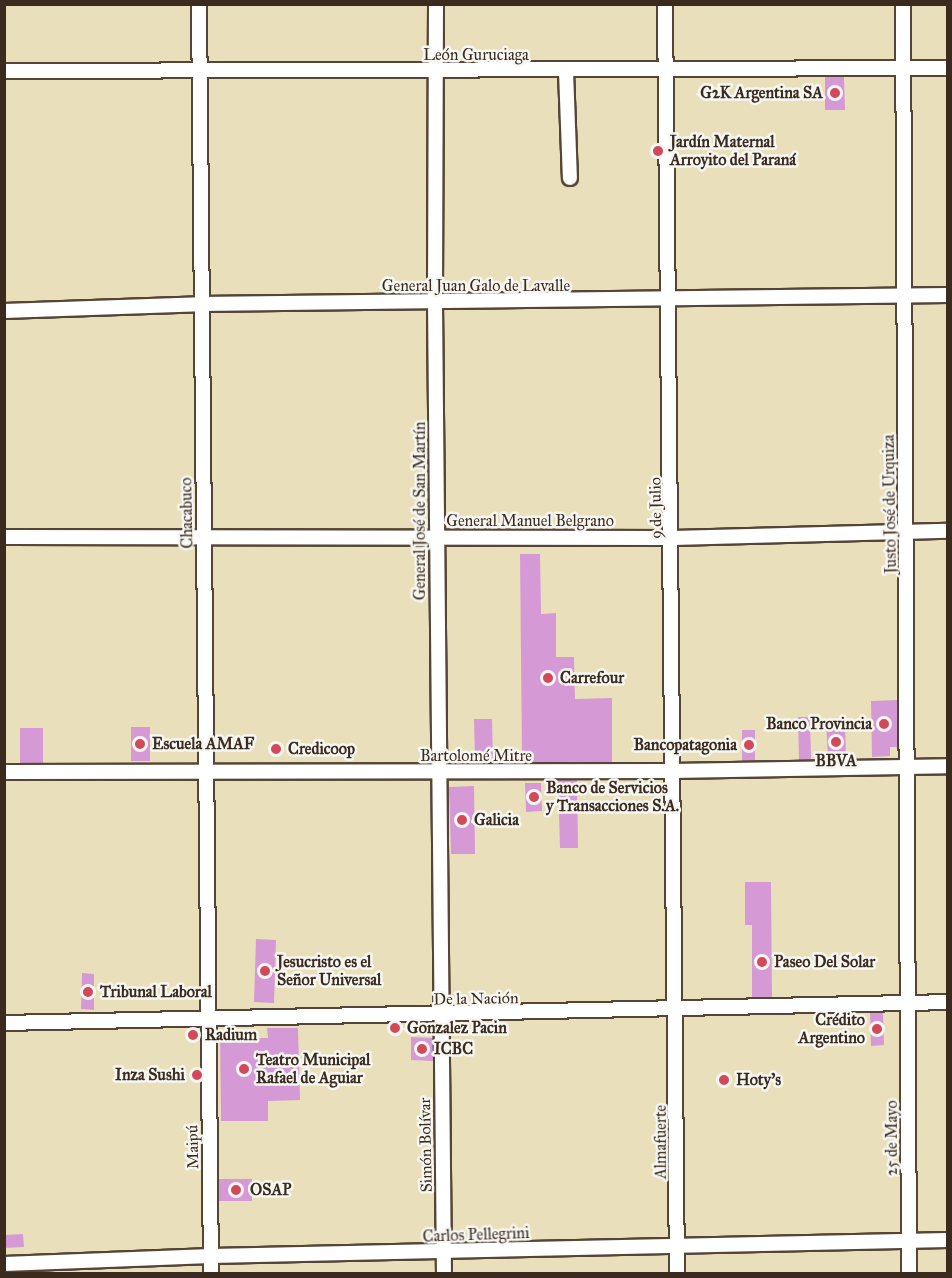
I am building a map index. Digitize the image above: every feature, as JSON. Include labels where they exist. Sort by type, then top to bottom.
[{"type":"street","name":"Chacabuco","points":[[199,4],[207,1020]]},
{"type":"street","name":"General José de San Martín","points":[[436,4],[435,303],[440,1017]]},
{"type":"street","name":"9 de Julio","points":[[664,4],[673,538],[672,771],[676,1010]]},
{"type":"street","name":"Justo José de Urquiza","points":[[903,4],[903,295],[908,531],[908,1003]]},
{"type":"street","name":"León Guruciaga","points":[[4,71],[200,73],[948,68]]},
{"type":"street","points":[[566,70],[570,178]]},
{"type":"street","name":"General Juan Galo de Lavalle","points":[[4,311],[200,304],[668,301],[948,295]]},
{"type":"street","name":"General Manuel Belgrano","points":[[4,537],[204,535],[673,538],[948,531]]},
{"type":"street","name":"Bartolomé Mitre","points":[[4,772],[439,773],[948,766]]},
{"type":"street","name":"De la Nación","points":[[4,1023],[440,1017],[948,1002]]},
{"type":"street","name":"25 de Mayo","points":[[908,1003],[909,1274]]},
{"type":"street","name":"Almafuerte","points":[[676,1010],[677,1274]]},
{"type":"street","name":"Simón Bolívar","points":[[440,1017],[444,1274]]},
{"type":"street","name":"Maipú","points":[[207,1020],[211,1274]]},
{"type":"street","name":"Carlos Pellegrini","points":[[4,1264],[211,1256],[444,1253],[677,1245],[948,1240]]},
{"type":"building","name":"G2K Argentina SA","points":[[825,77],[844,77],[845,110],[825,110]]},
{"type":"building","name":"Carrefour","points":[[520,554],[540,554],[541,614],[556,613],[556,657],[574,657],[575,699],[612,698],[612,762],[522,762]]},
{"type":"building","name":"Banco Provincia","points":[[897,700],[898,747],[890,747],[890,756],[872,757],[871,701]]},
{"type":"building","points":[[798,717],[810,717],[811,759],[799,760]]},
{"type":"building","points":[[474,719],[492,719],[493,762],[475,762]]},
{"type":"building","name":"BBVA","points":[[845,720],[846,759],[828,759],[826,721]]},
{"type":"building","name":"Escuela AMAF","points":[[131,727],[150,727],[150,761],[131,761]]},
{"type":"building","points":[[20,728],[43,728],[43,763],[20,763]]},
{"type":"building","name":"Bancopatagonia","points":[[742,730],[755,730],[755,760],[742,761]]},
{"type":"building","points":[[558,780],[577,780],[578,848],[560,848]]},
{"type":"building","name":"Banco de Servicios y Transacciones S.A.","points":[[525,783],[541,783],[542,811],[526,812]]},
{"type":"building","name":"Galicia","points":[[474,786],[475,854],[451,854],[449,787]]},
{"type":"building","name":"Paseo Del Solar","points":[[745,882],[771,882],[772,997],[752,997],[752,925],[745,925]]},
{"type":"building","name":"Jesucristo es el Señor Universal","points":[[256,939],[276,940],[274,1003],[254,1002]]},
{"type":"building","name":"Tribunal Laboral","points":[[82,973],[94,974],[94,1010],[81,1009]]},
{"type":"building","name":"Crédito Argentino","points":[[870,1013],[883,1013],[884,1045],[871,1046]]},
{"type":"building","name":"Teatro Municipal Rafael de Aguiar","points":[[267,1028],[298,1028],[300,1100],[268,1101],[268,1121],[221,1121],[220,1038],[268,1038]]},
{"type":"building","name":"ICBC","points":[[411,1037],[433,1038],[433,1061],[411,1060]]},
{"type":"building","name":"OSAP","points":[[219,1179],[252,1179],[252,1201],[219,1201]]},
{"type":"building","points":[[23,1234],[24,1247],[4,1248],[4,1235]]},
{"type":"place","name":"G2K Argentina SA","points":[[835,93]]},
{"type":"place","name":"Jardín Maternal Arroyito del Paraná","points":[[658,151]]},
{"type":"place","name":"Carrefour","points":[[548,678]]},
{"type":"place","name":"Banco Provincia","points":[[884,724]]},
{"type":"place","name":"BBVA","points":[[836,742]]},
{"type":"place","name":"Escuela AMAF","points":[[140,744]]},
{"type":"place","name":"Bancopatagonia","points":[[749,745]]},
{"type":"place","name":"Credicoop","points":[[276,749]]},
{"type":"place","name":"Banco de Servicios y Transacciones S.A.","points":[[534,797]]},
{"type":"place","name":"Galicia","points":[[462,820]]},
{"type":"place","name":"Paseo Del Solar","points":[[762,962]]},
{"type":"place","name":"Jesucristo es el Señor Universal","points":[[265,971]]},
{"type":"place","name":"Tribunal Laboral","points":[[88,992]]},
{"type":"place","name":"Gonzalez Pacin","points":[[395,1028]]},
{"type":"place","name":"Crédito Argentino","points":[[877,1029]]},
{"type":"place","name":"Radium","points":[[193,1035]]},
{"type":"place","name":"ICBC","points":[[422,1049]]},
{"type":"place","name":"Teatro Municipal Rafael de Aguiar","points":[[244,1069]]},
{"type":"place","name":"Inza Sushi","points":[[197,1075]]},
{"type":"place","name":"Hoty's","points":[[724,1080]]},
{"type":"place","name":"OSAP","points":[[236,1190]]}]
